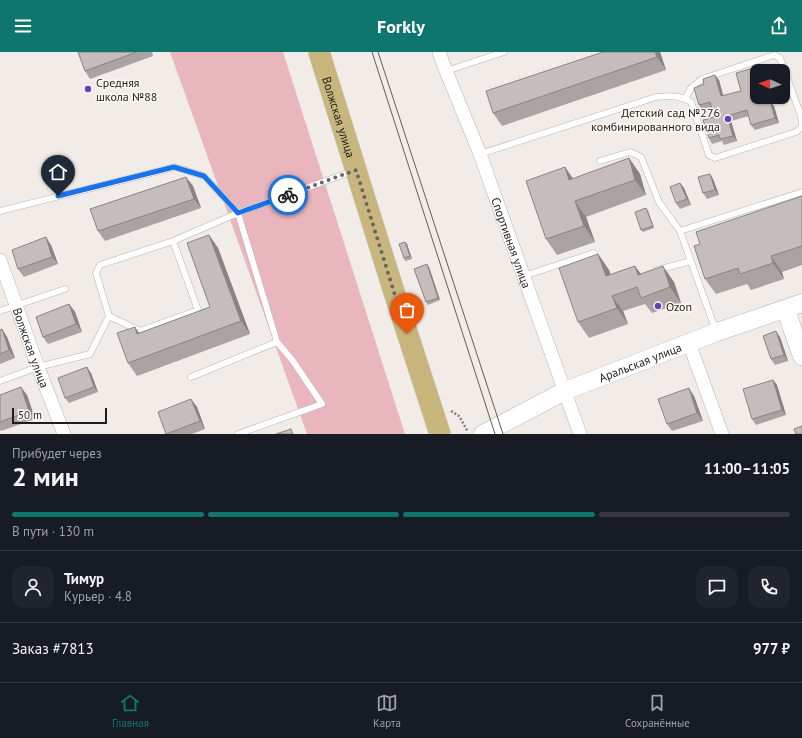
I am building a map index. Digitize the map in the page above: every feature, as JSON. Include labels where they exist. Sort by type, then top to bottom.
[{"type":"main road","name":"Волжская улица","points":[[319,52],[440,434]]},
{"type":"street","name":"Спортивная улица","points":[[439,52],[480,154],[580,434]]},
{"type":"street","name":"Волжская улица","points":[[0,260],[38,367],[64,434]]},
{"type":"street","name":"Аральская улица","points":[[483,434],[565,391],[690,342],[794,306]]},
{"type":"street","points":[[794,306],[792,328],[802,356]]},
{"type":"street","points":[[690,342],[722,434]]},
{"type":"lane","points":[[446,71],[504,52]]},
{"type":"lane","points":[[480,154],[656,97],[675,96],[685,98],[691,102],[709,154],[715,158],[796,132],[802,126],[801,116],[780,58],[774,55],[702,78],[691,88],[685,98]]},
{"type":"lane","points":[[600,161],[630,152],[641,157],[659,202],[680,231],[717,332]]},
{"type":"lane","points":[[0,211],[174,167],[204,176],[238,213],[277,342],[293,361],[322,404],[238,434]]},
{"type":"lane","points":[[0,381],[38,367],[90,354],[109,316],[96,273],[100,265],[172,241],[238,213],[356,170]]},
{"type":"lane","points":[[680,231],[802,192]]},
{"type":"lane","points":[[109,316],[140,331],[198,310],[172,241]]},
{"type":"lane","points":[[524,276],[594,252]]},
{"type":"lane","points":[[654,271],[691,260]]},
{"type":"lane","points":[[0,311],[65,289]]},
{"type":"lane","points":[[191,377],[277,342]]},
{"type":"path","points":[[452,411],[459,416],[470,434]]},
{"type":"shaded area","points":[[170,52],[283,52],[405,434],[307,434]]},
{"type":"building","points":[[78,52],[137,52],[85,71]]},
{"type":"building","points":[[603,52],[655,52],[657,57],[493,113],[486,91]]},
{"type":"building","points":[[750,69],[750,104],[771,104],[775,118],[751,125],[747,110],[727,116],[733,136],[720,139],[719,135],[709,138],[703,120],[714,117],[710,102],[699,105],[694,88],[704,84],[703,79],[715,75],[721,96],[741,91],[736,73]]},
{"type":"building","points":[[629,158],[635,180],[575,201],[584,226],[546,239],[526,181],[565,167],[569,180]]},
{"type":"building","points":[[710,174],[715,190],[703,193],[698,177]]},
{"type":"building","points":[[186,177],[194,199],[98,231],[90,209]]},
{"type":"building","points":[[680,183],[687,199],[676,203],[670,187]]},
{"type":"building","points":[[802,196],[802,246],[771,256],[773,263],[740,274],[738,268],[705,279],[694,246],[700,244],[696,232]]},
{"type":"building","points":[[646,208],[653,226],[641,230],[635,212]]},
{"type":"building","points":[[209,235],[241,321],[128,363],[117,333],[135,327],[137,334],[210,307],[187,243]]},
{"type":"building","points":[[46,237],[52,257],[18,269],[12,250]]},
{"type":"building","points":[[405,242],[410,256],[404,258],[399,244]]},
{"type":"building","points":[[598,254],[606,276],[635,266],[638,275],[663,266],[670,287],[641,298],[637,287],[612,296],[617,308],[578,322],[559,268]]},
{"type":"building","points":[[427,264],[438,298],[426,302],[414,269]]},
{"type":"building","points":[[69,304],[76,324],[43,337],[36,317]]},
{"type":"building","points":[[2,329],[9,350],[0,354],[0,330]]},
{"type":"building","points":[[776,331],[784,355],[771,359],[763,336]]},
{"type":"building","points":[[87,367],[94,387],[65,398],[58,378]]},
{"type":"building","points":[[773,380],[782,410],[752,419],[743,389]]},
{"type":"building","points":[[21,387],[29,411],[0,422],[0,395]]},
{"type":"building","points":[[689,388],[697,413],[667,424],[658,399]]},
{"type":"building","points":[[191,399],[200,421],[166,434],[158,412]]},
{"type":"building","points":[[802,426],[802,434],[796,434],[794,429]]},
{"type":"building","points":[[291,429],[293,434],[276,434]]},
{"type":"tram line","points":[[372,52],[495,434]]},
{"type":"tram line","points":[[378,52],[503,434]]},
{"type":"way so far","points":[[288,195],[356,170],[407,334]]},
{"type":"place","name":"Средняя школа №88","points":[[88,89]]},
{"type":"place","name":"Детский сад №276 комбинированного вида","points":[[728,119]]},
{"type":"place","name":"Ozon","points":[[658,306]]},
{"type":"route","points":[[58,196],[174,167],[204,176],[238,213],[288,195]]}]
